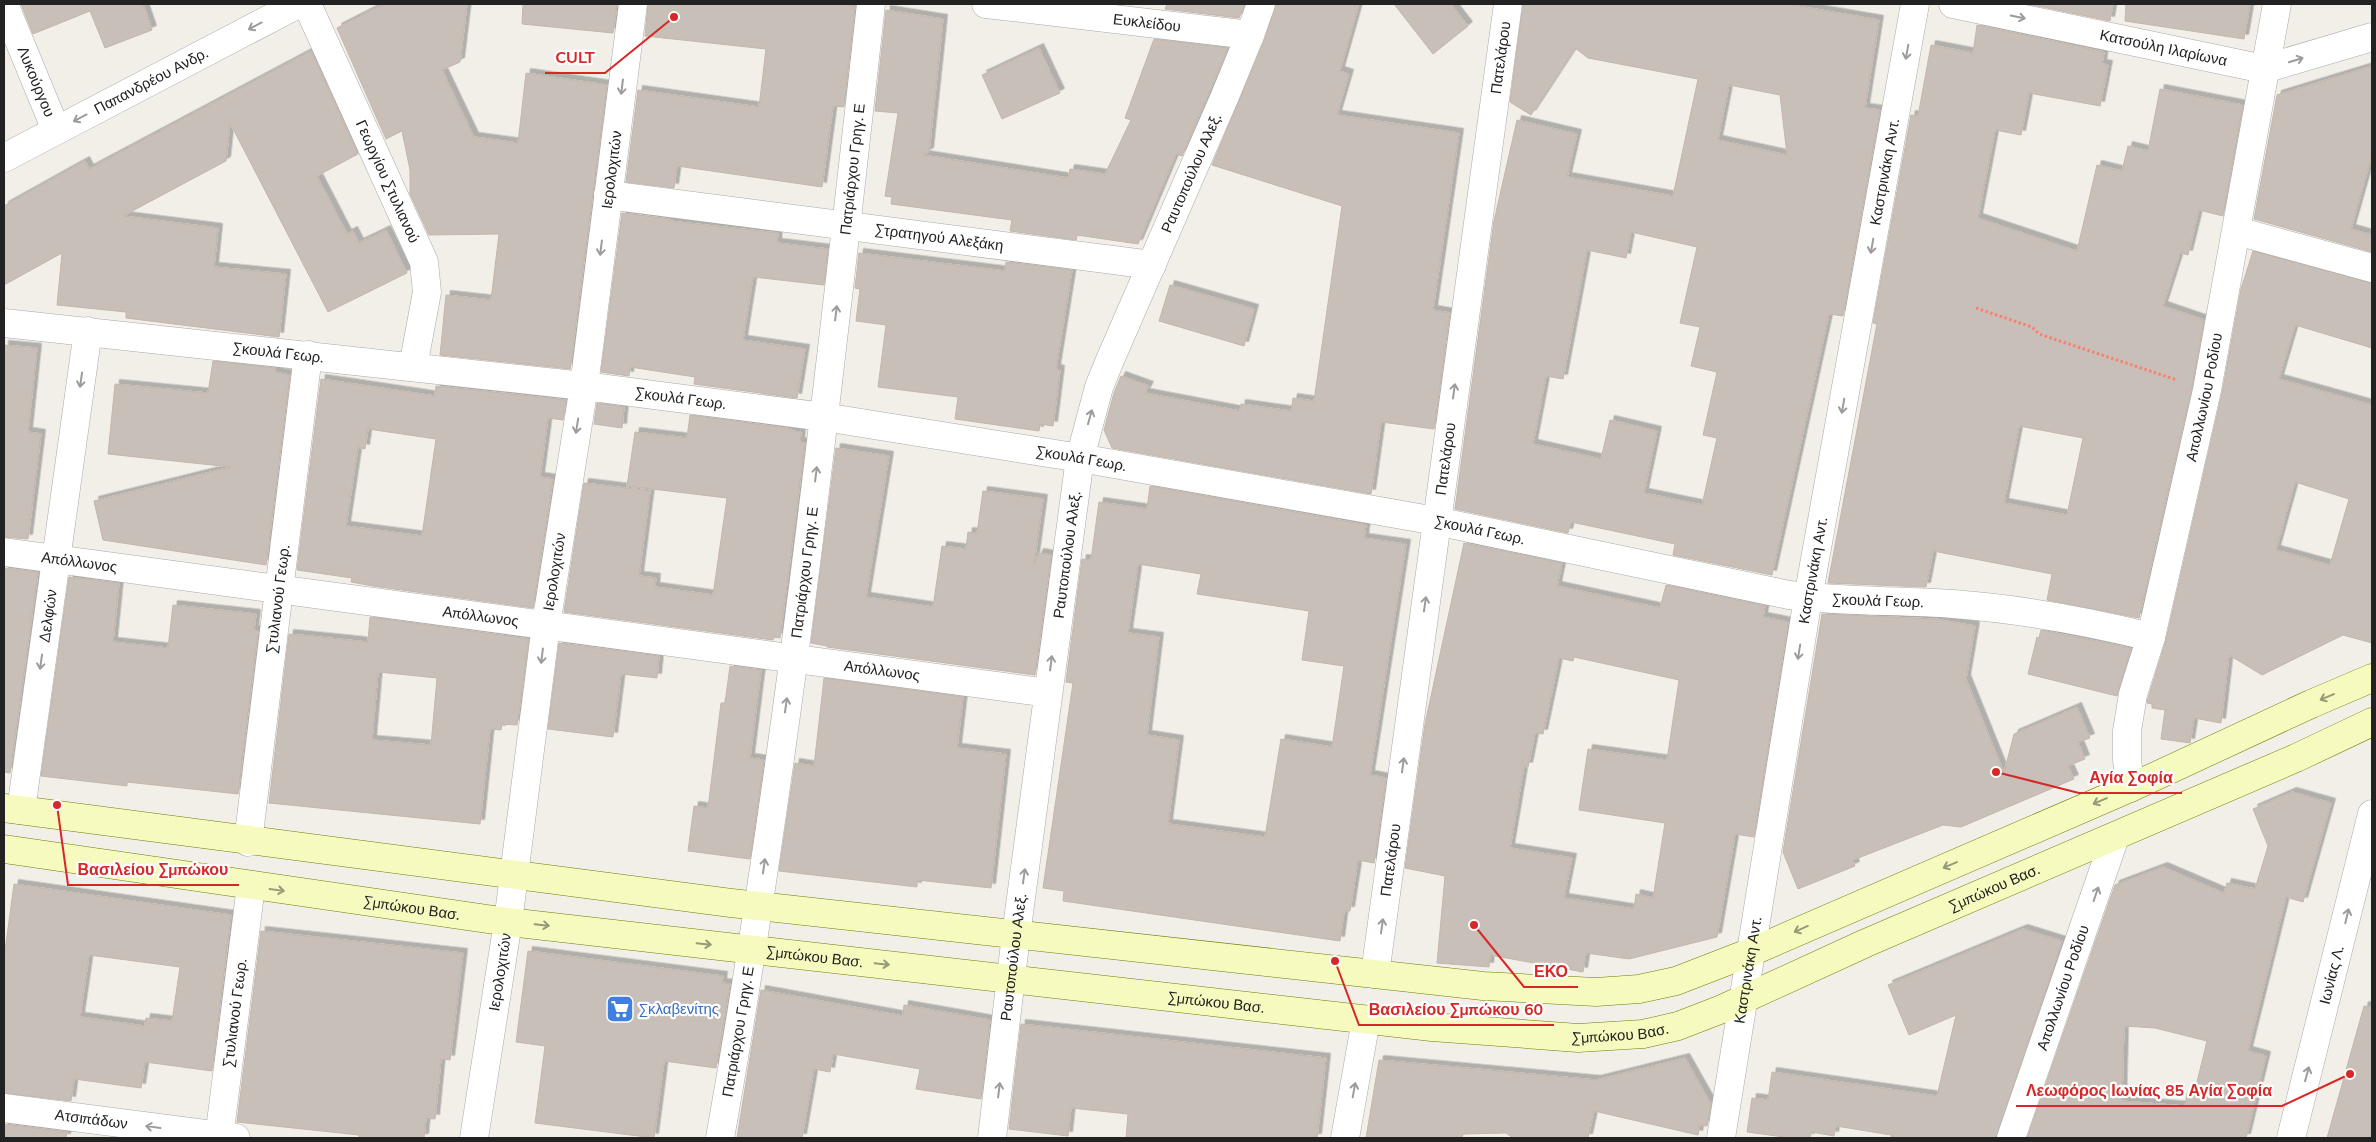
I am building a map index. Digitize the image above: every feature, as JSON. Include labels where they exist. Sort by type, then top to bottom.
[{"type":"main road","points":[[12,809],[514,876],[1016,935],[1534,990],[1638,990],[1676,981],[1751,952],[2130,788],[2311,704],[2372,678]]},
{"type":"main road","name":"Σμπώκου Βασ.","points":[[4,855],[251,886],[508,922],[1366,1020],[1495,1033],[1607,1037],[1668,1029],[1704,1017],[1874,940],[2115,837],[2372,722]]},
{"type":"street","name":"Λυκούργου","points":[[4,4],[56,130]]},
{"type":"street","name":"Παπανδρέου Ανδρ.","points":[[4,158],[298,4]]},
{"type":"street","name":"Γεωργίου Στυλιανού","points":[[307,4],[424,262],[427,292],[413,367]]},
{"type":"street","name":"Ιερολοχιτών","points":[[474,1138],[508,922],[546,625],[584,386],[633,4]]},
{"type":"street","name":"Πατριάρχου Γρηγ. Ε","points":[[720,1138],[759,905],[792,658],[824,417],[871,4]]},
{"type":"street","name":"Ευκλείδου","points":[[986,4],[1128,12],[1250,35]]},
{"type":"street","name":"Ραυτοπούλου Αλεξ.","points":[[992,1138],[1016,935],[1080,458],[1099,387],[1250,35],[1261,4]]},
{"type":"street","name":"Πατελάρου","points":[[1375,974],[1508,4]]},
{"type":"street","name":"Καστρινάκη Αντ.","points":[[1720,1138],[1808,598],[1915,4]]},
{"type":"street","name":"Κατσούλη Ιλαρίωνα","points":[[1953,4],[2264,70],[2372,37]]},
{"type":"street","name":"Απολλωνίου Ροδίου","points":[[2130,788],[2127,731],[2134,694],[2151,637],[2207,390],[2277,4]]},
{"type":"street","name":"Στρατηγού Αλεξάκη","points":[[608,195],[1152,265]]},
{"type":"street","points":[[2237,231],[2372,268]]},
{"type":"street","name":"Σκουλά Γεωρ.","points":[[4,323],[584,386],[824,417],[1080,458],[1436,521],[1808,598],[1951,604],[2005,609],[2091,622],[2151,637]]},
{"type":"street","name":"Δελφών","points":[[12,809],[55,559],[88,332]]},
{"type":"street","name":"Στυλιανού Γεωρ.","points":[[248,842],[308,355]]},
{"type":"street","name":"Απόλλωνος","points":[[4,552],[1048,693]]},
{"type":"street","name":"Ιωνίας Λ.","points":[[2291,1138],[2372,814]]},
{"type":"street","name":"Απολλωνίου Ροδίου","points":[[2011,1138],[2115,837]]},
{"type":"street","name":"Στυλιανού Γεωρ.","points":[[225,1138],[251,886]]},
{"type":"street","points":[[1345,1138],[1366,1020]]},
{"type":"street","name":"Ατσιπάδων","points":[[4,1108],[225,1138]]},
{"type":"path","points":[[1976,308],[2032,327],[2039,334],[2207,390]]},
{"type":"building","points":[[21,4],[143,4],[152,30],[105,48],[90,11],[33,34]]},
{"type":"building","points":[[384,4],[467,4],[460,62],[442,70],[474,137],[518,143],[526,73],[607,85],[570,369],[440,355],[446,295],[491,300],[499,234],[429,235],[410,194],[410,170],[402,131],[386,139],[337,28]]},
{"type":"building","points":[[523,4],[617,4],[613,33],[522,24]]},
{"type":"building","points":[[648,4],[841,4],[855,6],[844,107],[833,106],[822,187],[677,166],[674,188],[626,182],[638,90],[759,107],[766,49],[645,36]]},
{"type":"building","points":[[1167,4],[1245,4],[1239,18],[1165,9]]},
{"type":"building","points":[[1276,4],[1359,4],[1340,71],[1349,74],[1337,115],[1459,133],[1433,310],[1450,313],[1434,429],[1381,422],[1371,494],[1112,448],[1104,430],[1114,393],[1121,376],[1149,386],[1145,393],[1240,411],[1241,404],[1291,411],[1293,398],[1314,401],[1342,206],[1212,165],[1264,41]]},
{"type":"building","points":[[1394,4],[1451,4],[1468,26],[1433,54]]},
{"type":"building","points":[[1523,4],[1786,4],[1879,20],[1865,108],[1880,110],[1843,316],[1829,314],[1772,575],[1673,555],[1675,544],[1571,522],[1568,533],[1455,509],[1494,221],[1517,120],[1577,134],[1567,177],[1673,196],[1698,79],[1588,58],[1575,48],[1531,115],[1510,102]],"holes":[[[1729,85],[1780,95],[1787,155],[1718,140]],[[1631,232],[1697,247],[1680,323],[1700,327],[1691,366],[1717,372],[1703,435],[1717,438],[1702,505],[1644,493],[1657,431],[1610,420],[1601,459],[1533,444],[1546,376],[1563,379],[1587,250],[1626,258]]]},
{"type":"building","points":[[2028,4],[2113,4],[2110,21]]},
{"type":"building","points":[[2126,4],[2250,4],[2244,39],[2125,21]]},
{"type":"building","points":[[886,10],[943,19],[929,152],[923,155],[1068,178],[1070,169],[1105,174],[1131,120],[1125,118],[1154,39],[1228,48],[1182,156],[1176,154],[1138,244],[1077,235],[1076,240],[1010,231],[1012,220],[891,204],[892,197],[885,196],[898,113],[875,111]]},
{"type":"building","points":[[1977,25],[2104,52],[2102,64],[2108,65],[2100,106],[2029,93],[2021,135],[1995,130],[1978,218],[2077,251],[2097,165],[2122,171],[2128,146],[2148,151],[2160,89],[2243,105],[2223,216],[2199,210],[2188,255],[2180,253],[2163,306],[2204,320],[2192,387],[2139,618],[2047,600],[2052,574],[1933,551],[1926,587],[1828,583],[1877,324],[1873,323],[1911,115],[1918,116],[1931,45],[1973,53]],"holes":[[[2019,426],[2083,438],[2067,515],[2004,503]]]},
{"type":"building","points":[[1039,48],[1060,93],[1002,119],[982,75]]},
{"type":"building","points":[[311,51],[358,154],[317,176],[347,234],[353,231],[359,243],[386,230],[407,273],[328,312],[230,123],[226,161],[123,216],[218,228],[214,267],[286,274],[279,337],[126,318],[126,312],[57,305],[62,253],[4,285],[4,206],[85,161],[89,169]]},
{"type":"building","points":[[2372,66],[2372,155],[2351,229],[2372,235],[2372,252],[2254,219],[2277,95]]},
{"type":"building","points":[[622,213],[670,219],[669,221],[778,233],[777,243],[828,249],[824,285],[753,277],[743,340],[805,349],[797,398],[694,384],[695,377],[630,367],[629,376],[601,372]]},
{"type":"building","points":[[2253,251],[2372,283],[2372,348],[2295,325],[2279,379],[2372,405],[2372,643],[2343,635],[2262,675],[2229,655],[2221,723],[2194,718],[2190,743],[2161,739],[2165,710],[2152,708],[2152,704],[2147,703],[2166,640],[2222,393],[2241,289]],"holes":[[[2295,482],[2349,499],[2330,565],[2276,550]]]},
{"type":"building","points":[[859,253],[1005,271],[1006,262],[1072,270],[1056,369],[1060,370],[1053,426],[1040,424],[1039,431],[955,419],[958,397],[878,387],[886,325],[856,321],[860,289],[855,288]]},
{"type":"building","points":[[1170,285],[1254,309],[1244,346],[1159,321]]},
{"type":"building","points":[[4,345],[37,348],[28,432],[41,434],[28,539],[4,537]]},
{"type":"building","points":[[213,361],[275,368],[275,372],[290,375],[266,565],[103,540],[94,501],[231,467],[108,454],[115,384],[208,393]]},
{"type":"building","points":[[321,379],[435,396],[436,386],[566,400],[563,420],[548,418],[540,477],[553,479],[533,608],[373,586],[351,582],[352,578],[297,570]],"holes":[[[368,429],[436,439],[422,536],[346,526],[358,447],[365,449]]]},
{"type":"building","points":[[597,403],[624,407],[622,428],[594,424]]},
{"type":"building","points":[[690,415],[792,429],[792,431],[801,432],[800,442],[805,443],[780,638],[774,637],[773,640],[564,612],[584,483],[650,491],[639,576],[656,578],[655,587],[713,595],[727,498],[627,486],[635,432],[687,438]]},
{"type":"building","points":[[836,448],[889,456],[866,597],[933,607],[942,546],[966,549],[968,532],[977,533],[983,491],[1043,499],[1034,564],[1039,553],[1051,555],[1035,675],[827,647],[811,643]]},
{"type":"building","points":[[1150,486],[1366,525],[1364,538],[1406,544],[1370,775],[1386,778],[1374,863],[1358,860],[1350,911],[1344,911],[1340,941],[1063,901],[1064,891],[1043,888],[1073,683],[1066,682],[1082,559],[1091,560],[1099,502],[1147,509]],"holes":[[[1138,564],[1201,574],[1197,594],[1309,611],[1302,660],[1344,666],[1332,747],[1281,739],[1265,837],[1168,824],[1179,740],[1147,735],[1159,637],[1128,633]]]},
{"type":"building","points":[[1464,543],[1562,563],[1557,586],[1660,608],[1666,585],[1765,606],[1763,617],[1788,622],[1754,837],[1735,834],[1717,937],[1629,959],[1586,953],[1583,972],[1490,955],[1489,967],[1437,963],[1445,876],[1405,868],[1425,724]],"holes":[[[1574,657],[1679,680],[1667,760],[1588,749],[1579,810],[1665,823],[1653,898],[1636,894],[1634,909],[1564,898],[1572,858],[1510,848],[1524,766],[1528,767],[1535,733],[1543,734],[1559,658],[1573,661]]]},
{"type":"building","points":[[4,568],[38,572],[10,773],[4,772]]},
{"type":"building","points":[[69,577],[119,583],[113,642],[168,648],[173,605],[256,614],[254,630],[258,631],[238,794],[127,782],[127,786],[41,776]]},
{"type":"building","points":[[1822,614],[1935,619],[1975,626],[1966,679],[2004,773],[2014,734],[2077,707],[2090,738],[2078,742],[2085,759],[2068,766],[2074,779],[1961,827],[1943,825],[1853,860],[1855,866],[1798,889],[1783,852]]},
{"type":"building","points":[[370,617],[529,639],[517,725],[502,724],[501,730],[490,729],[480,824],[269,803],[289,634],[368,642]],"holes":[[[378,672],[437,678],[431,745],[372,740]]]},
{"type":"building","points":[[2041,630],[2131,648],[2117,696],[2028,674],[2037,637],[2039,638]]},
{"type":"building","points":[[559,643],[659,656],[657,678],[621,674],[613,737],[548,729]]},
{"type":"building","points":[[730,666],[761,670],[750,758],[764,760],[750,859],[688,851],[694,806],[708,808],[721,703],[725,703]]},
{"type":"building","points":[[824,678],[963,697],[957,748],[1006,754],[991,888],[917,880],[917,887],[779,871],[795,763],[814,766]]},
{"type":"building","points":[[2292,792],[2331,803],[2303,902],[2286,897],[2248,1051],[2266,1056],[2246,1138],[2027,1138],[2115,885],[2163,867],[2224,893],[2227,883],[2255,889],[2268,846],[2253,809]],"holes":[[[2124,1026],[2155,1028],[2207,1041],[2194,1094],[2187,1093],[2185,1106],[2122,1101]]]},
{"type":"building","points":[[14,884],[231,915],[212,1071],[145,1062],[141,1088],[74,1079],[71,1101],[4,1093],[4,958]],"holes":[[[89,955],[180,967],[172,1021],[146,1018],[145,1026],[80,1017]]]},
{"type":"building","points":[[2023,929],[2062,941],[1996,1138],[1891,1138],[1891,1135],[1836,1126],[1834,1136],[1811,1132],[1810,1138],[1791,1138],[1747,1132],[1752,1098],[1768,1100],[1772,1072],[1937,1096],[1956,1015],[1909,1035],[1888,985]]},
{"type":"building","points":[[261,931],[463,953],[450,1060],[441,1059],[435,1119],[426,1118],[424,1138],[359,1138],[359,1135],[237,1122]]},
{"type":"building","name":"Σκλαβενίτης","points":[[528,951],[723,976],[722,983],[730,984],[716,1068],[664,1061],[654,1138],[535,1123],[545,1046],[516,1042]]},
{"type":"building","points":[[761,990],[903,1016],[904,1005],[990,1020],[981,1099],[916,1089],[920,1069],[833,1054],[830,1072],[814,1069],[802,1138],[737,1138]]},
{"type":"building","points":[[2364,1006],[2372,1007],[2372,1138],[2327,1138]]},
{"type":"building","points":[[1021,1024],[1326,1058],[1317,1138],[1126,1138],[1128,1114],[1071,1108],[1068,1136],[1009,1129]]},
{"type":"building","points":[[1685,1058],[1711,1104],[1707,1126],[1700,1125],[1698,1135],[1594,1111],[1588,1138],[1513,1138],[1506,1133],[1463,1134],[1462,1138],[1366,1138],[1379,1060],[1596,1080]]},
{"type":"building","points":[[4,1124],[67,1132],[66,1138],[4,1138]]},
{"type":"place","name":"CULT","points":[[674,17]]},
{"type":"place","name":"Αγία Σοφία","points":[[1996,772]]},
{"type":"place","name":"Βασιλείου Σμπώκου","points":[[57,805]]},
{"type":"place","name":"ΕΚΟ","points":[[1474,925]]},
{"type":"place","name":"Βασιλείου Σμπώκου 60","points":[[1335,961]]},
{"type":"place","name":"Σκλαβενίτης","points":[[620,1009]]},
{"type":"place","name":"Λεωφόρος Ιωνίας 85 Αγία Σοφία","points":[[2350,1074]]}]
